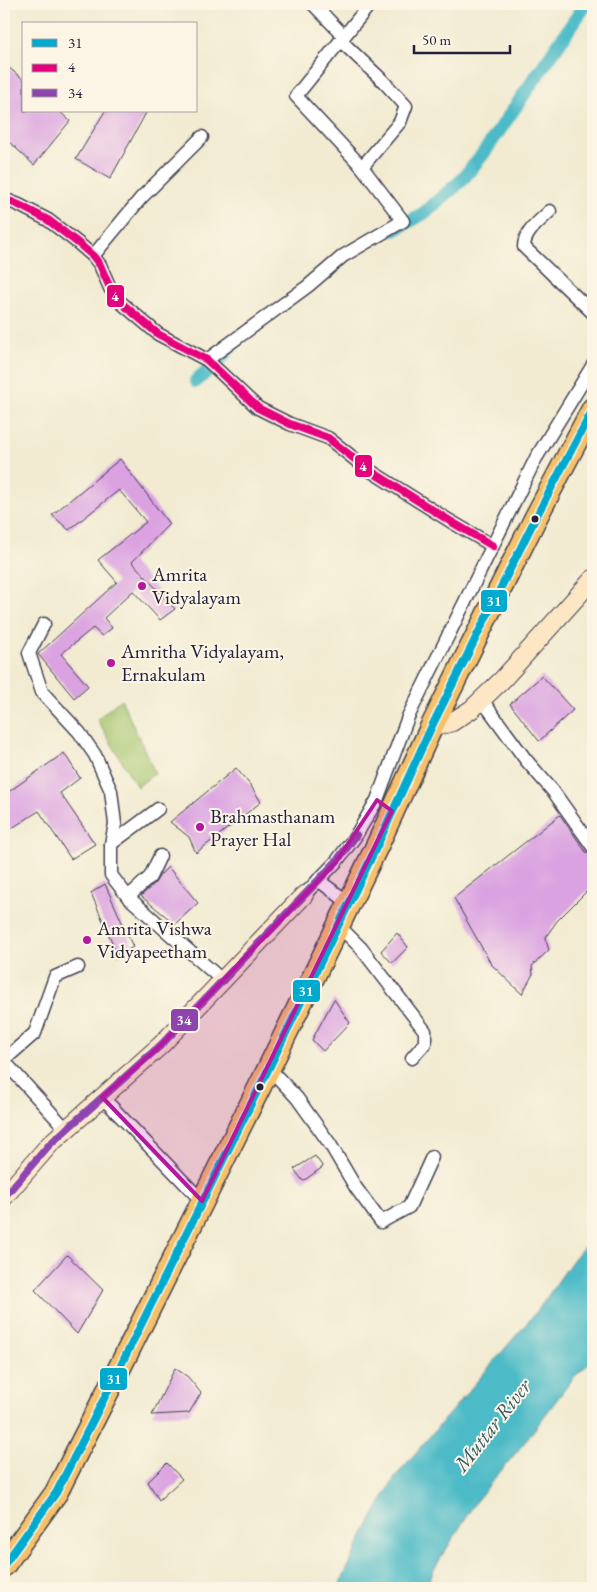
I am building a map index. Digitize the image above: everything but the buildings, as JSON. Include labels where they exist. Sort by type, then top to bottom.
[{"type":"highway","points":[[4,1565],[56,1493],[269,1068],[349,903],[384,806],[432,728],[535,519],[593,409]]},
{"type":"street","points":[[313,4],[342,39],[406,106],[400,122],[362,167]]},
{"type":"street","points":[[211,364],[343,256],[403,221],[362,167],[296,96],[370,4]]},
{"type":"street","points":[[93,256],[141,198],[202,138]]},
{"type":"street","points":[[4,200],[20,205],[48,220],[93,256],[100,265],[110,288],[118,300],[158,334],[211,364],[258,408],[290,424],[328,438],[366,468],[493,546]]},
{"type":"street","points":[[550,212],[529,232],[524,242],[524,247],[593,313]]},
{"type":"street","points":[[4,1197],[50,1144],[161,1045],[336,862],[355,837],[384,806],[408,717],[536,458],[593,365]]},
{"type":"street","points":[[432,728],[452,722],[472,710],[503,680],[593,580]]},
{"type":"street","points":[[44,624],[29,653],[42,692],[79,732],[95,755],[112,791],[115,824],[111,844],[112,875],[128,897],[222,981]]},
{"type":"street","points":[[482,700],[526,760],[553,791],[593,848]]},
{"type":"street","points":[[111,844],[158,809]]},
{"type":"street","points":[[128,897],[150,877],[160,856]]},
{"type":"street","points":[[318,880],[349,903]]},
{"type":"street","points":[[338,925],[360,948],[425,1031],[425,1043],[412,1058]]},
{"type":"street","points":[[66,1129],[4,1061],[35,1034],[55,977],[78,967]]},
{"type":"street","points":[[269,1068],[297,1098],[330,1144],[356,1188],[381,1222],[409,1207],[432,1157]]},
{"type":"street","points":[[102,1097],[202,1201]]},
{"type":"highlighted area","points":[[377,800],[392,811],[202,1201],[102,1097],[161,1045],[336,862]]},
{"type":"green space","points":[[121,699],[155,773],[137,787],[97,719]]},
{"type":"water","name":"Muttar River","points":[[593,1236],[593,1360],[574,1377],[524,1443],[476,1501],[433,1571],[426,1588],[338,1588],[365,1532],[395,1477],[538,1310],[573,1260]]},
{"type":"waterway","points":[[394,230],[424,213],[461,181],[483,154],[586,4]]},
{"type":"waterway","points":[[196,381],[222,357],[232,344]]},
{"type":"transit line","name":"4","points":[[4,199],[48,220],[78,243],[100,265],[110,288],[118,300],[158,334],[207,360],[258,408],[290,424],[328,438],[366,468],[493,546]]},
{"type":"transit line","name":"31","points":[[4,1565],[56,1493],[269,1068],[377,846],[431,728],[535,519],[593,409]]},
{"type":"transit line","name":"34","points":[[4,1197],[50,1144],[161,1045],[336,862],[356,835]]},
{"type":"place","name":"Amrita Vidyalayam","points":[[142,586]]},
{"type":"place","name":"Amritha Vidyalayam, Ernakulam","points":[[111,663]]},
{"type":"place","name":"Brahmasthanam Prayer Hal","points":[[200,827]]},
{"type":"place","name":"Amrita Vishwa Vidyapeetham","points":[[87,940]]}]
